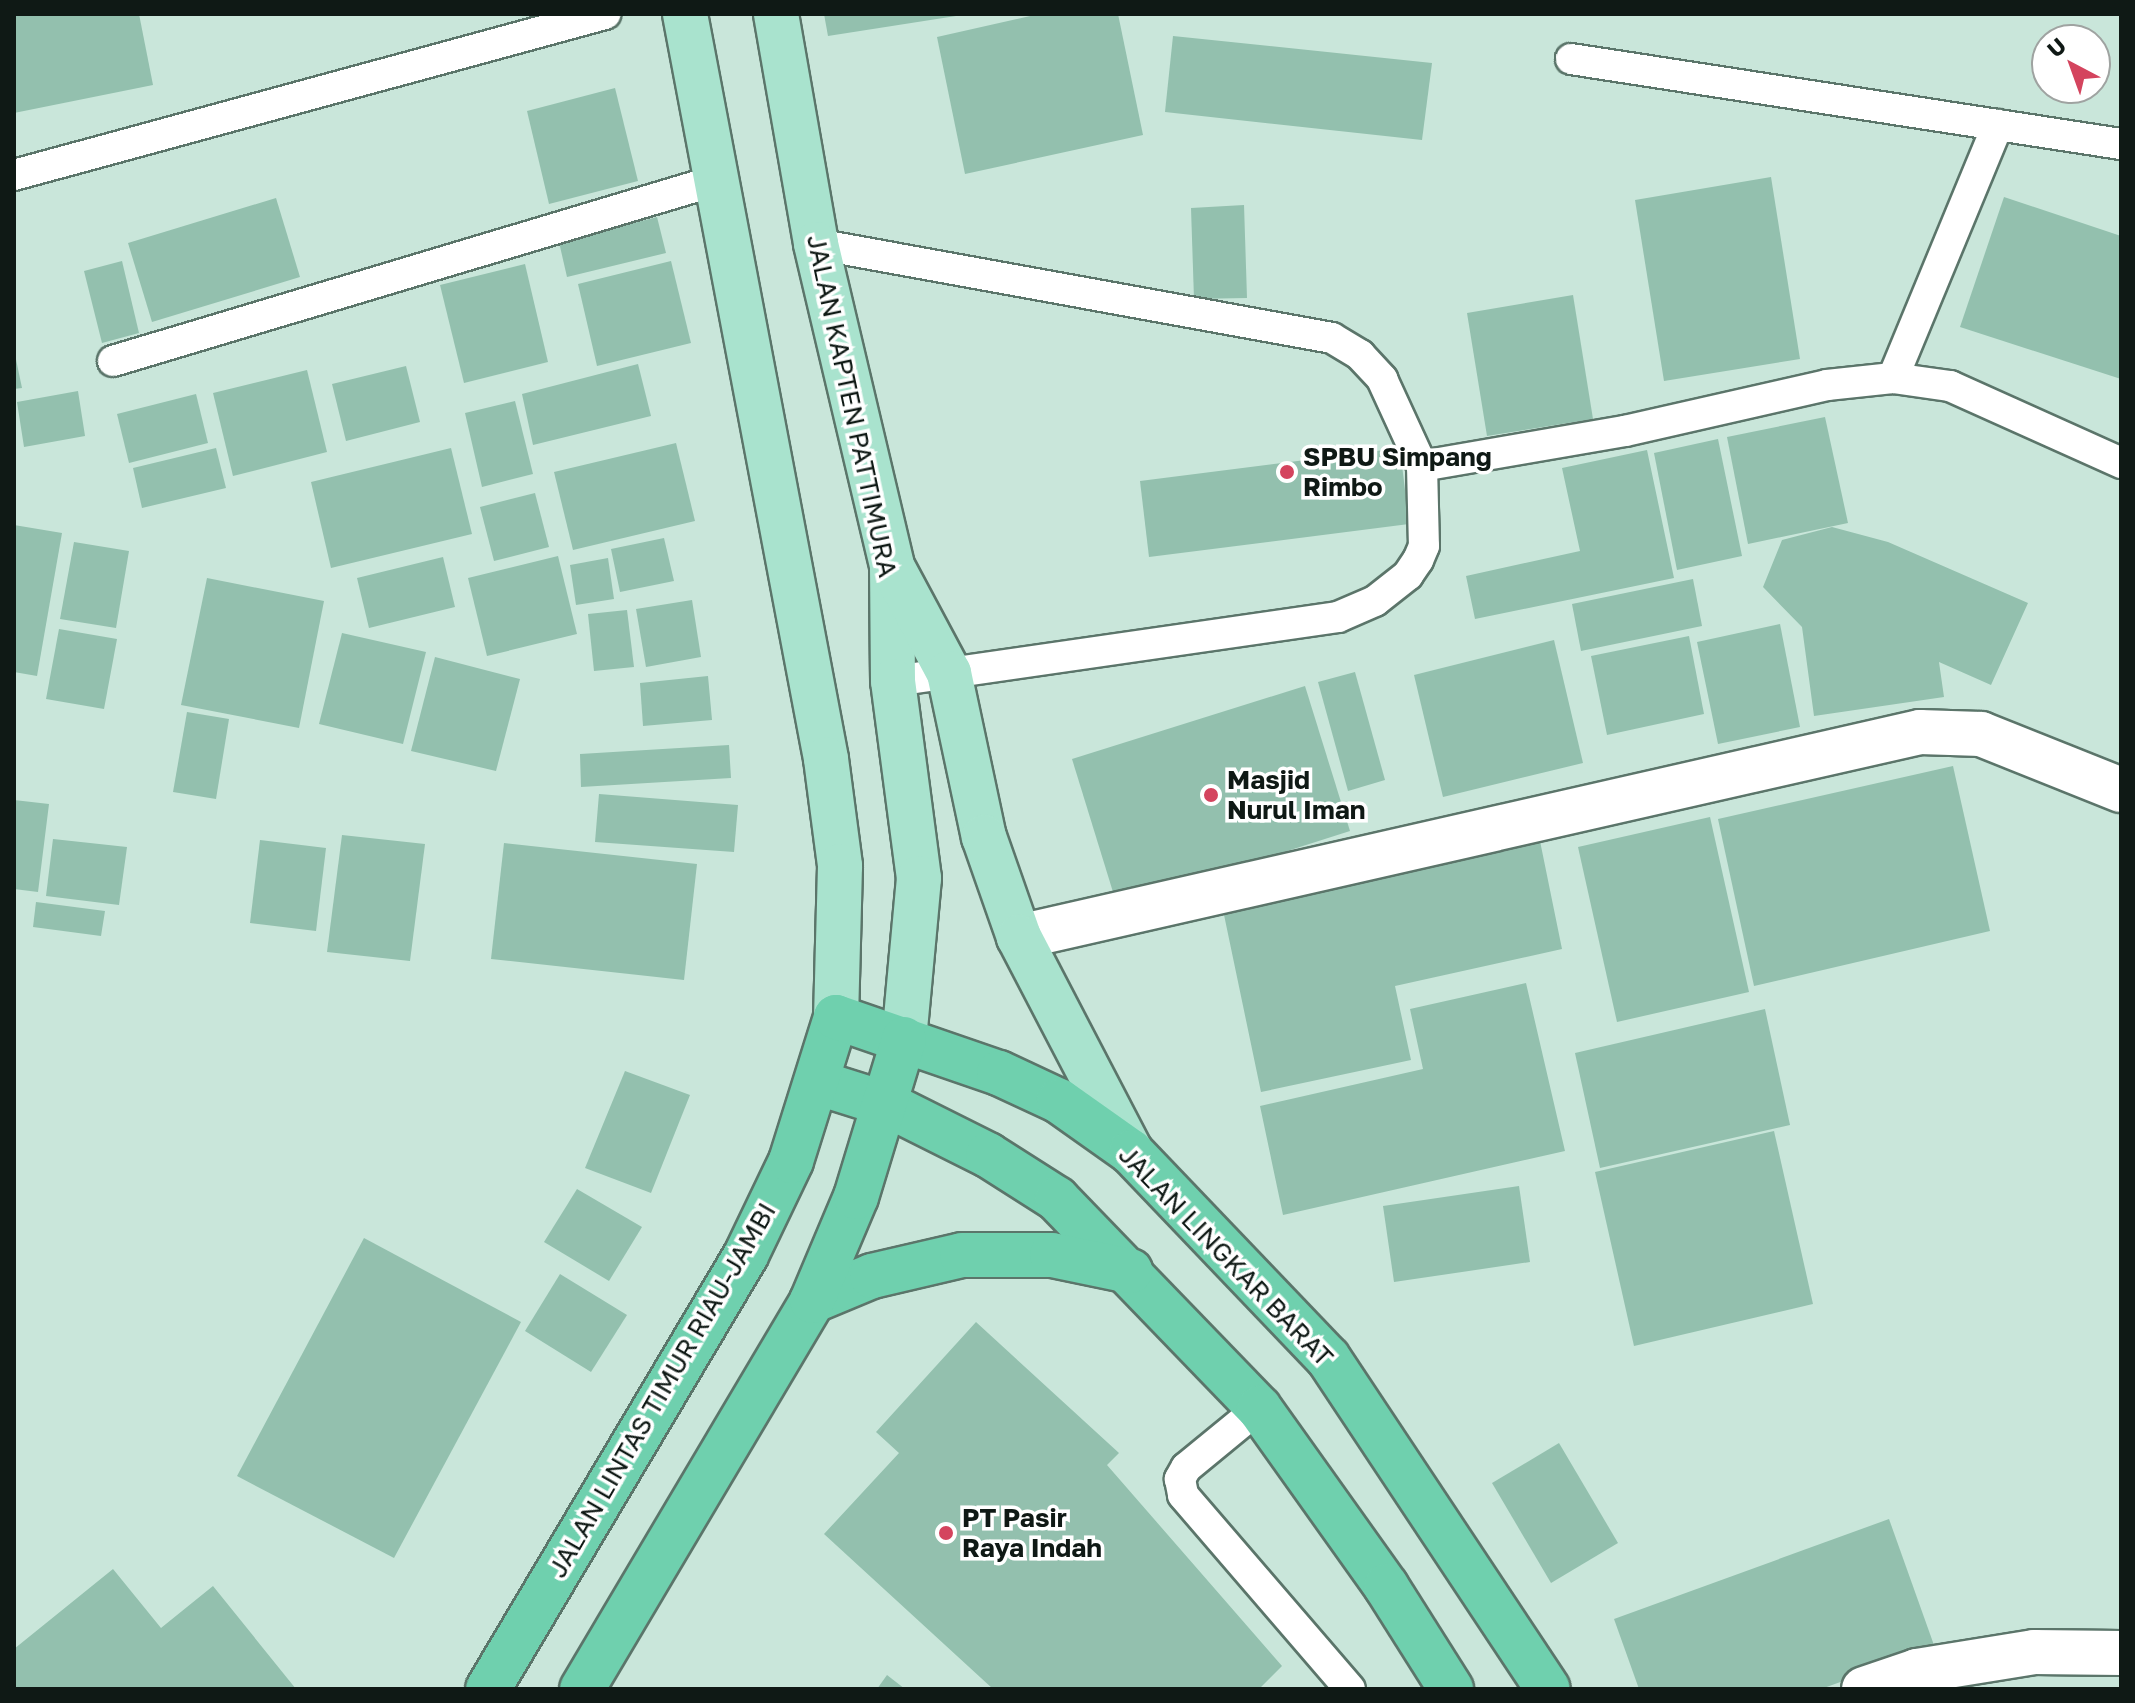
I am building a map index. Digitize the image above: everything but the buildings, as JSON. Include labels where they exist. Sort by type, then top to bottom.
[{"type":"highway","name":"JALAN LINGKAR BARAT","points":[[836,1017],[904,1039],[1059,1101],[1131,1152],[1328,1358],[1548,1689]]},
{"type":"highway","name":"JALAN LINTAS TIMUR RIAU-JAMBI","points":[[488,1689],[746,1255],[791,1161],[819,1083],[836,1017]]},
{"type":"highway","points":[[582,1689],[812,1301],[856,1197],[904,1039]]},
{"type":"highway","points":[[819,1083],[886,1104],[988,1155],[1057,1199],[1130,1271],[1259,1408],[1386,1586],[1451,1689]]},
{"type":"highway","points":[[812,1301],[872,1276],[962,1255],[1052,1255],[1130,1271]]},
{"type":"main road","points":[[685,14],[714,181],[826,759],[840,866],[836,1017]]},
{"type":"main road","name":"JALAN KAPTEN PATTIMURA","points":[[776,14],[816,244],[892,566],[893,681],[919,878],[904,1039]]},
{"type":"main road","points":[[892,566],[949,673],[984,837],[1019,937],[1131,1152]]},
{"type":"street","points":[[1019,937],[1920,732],[1981,734],[2121,790]]},
{"type":"street","points":[[1864,1689],[1917,1671],[2034,1652],[2121,1653]]},
{"type":"lane","points":[[14,175],[605,14]]},
{"type":"lane","points":[[1571,59],[2121,144]]},
{"type":"lane","points":[[1893,378],[1998,125]]},
{"type":"lane","points":[[113,361],[714,181]]},
{"type":"lane","points":[[816,244],[1332,338],[1360,355],[1382,379],[1422,466],[1424,546],[1418,560],[1408,575],[1375,601],[1338,617],[893,681]]},
{"type":"lane","points":[[1422,466],[1625,431],[1827,385],[1893,378],[1950,386],[2121,463]]},
{"type":"lane","points":[[1259,1408],[1186,1468],[1180,1479],[1183,1495],[1350,1689]]},
{"type":"place","name":"SPBU Simpang Rimbo","points":[[1287,472]]},
{"type":"place","name":"Masjid Nurul Iman","points":[[1211,795]]},
{"type":"place","name":"PT Pasir Raya Indah","points":[[946,1533]]}]
